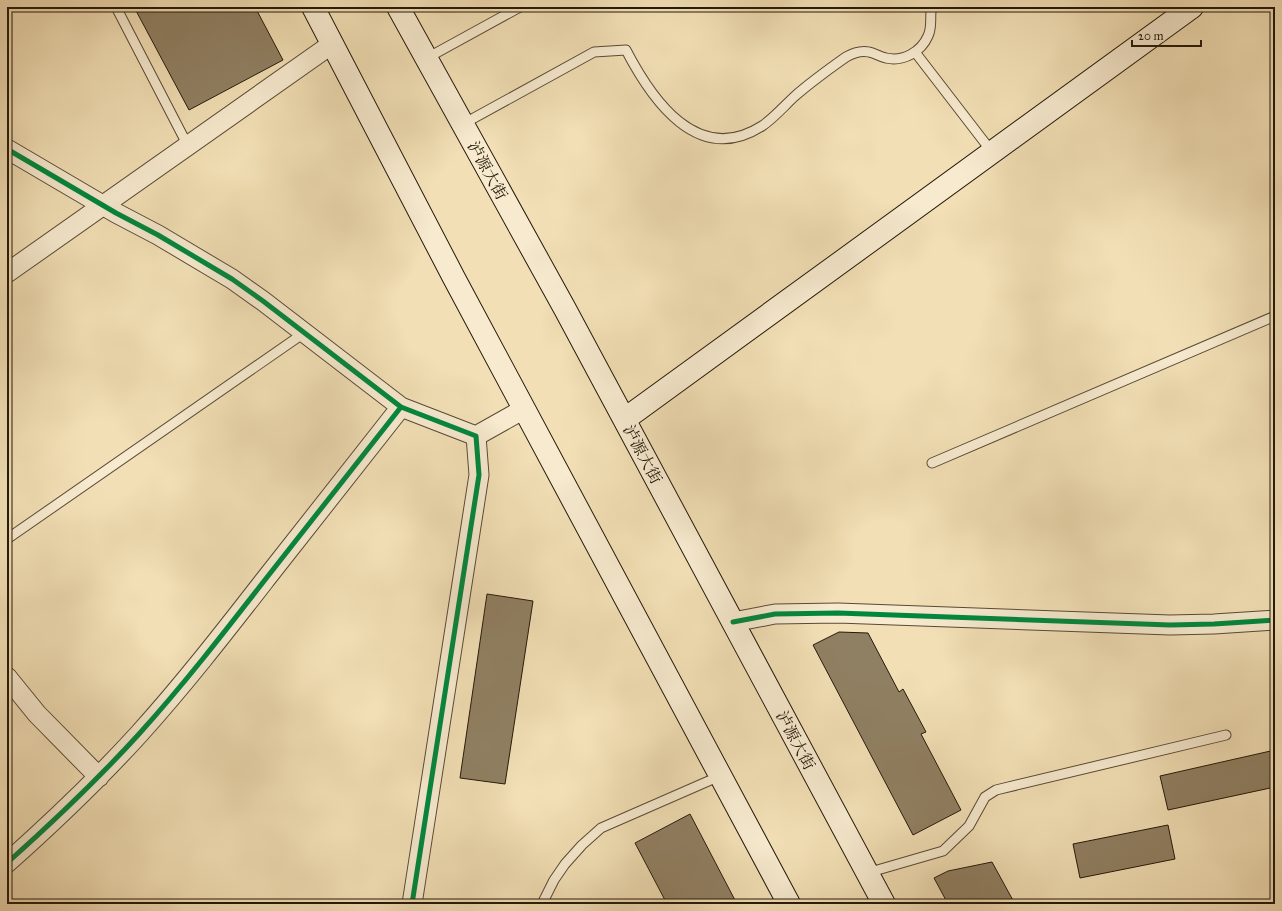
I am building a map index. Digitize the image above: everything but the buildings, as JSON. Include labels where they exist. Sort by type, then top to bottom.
[{"type":"main road","points":[[313,7],[524,410],[789,904]]},
{"type":"main road","name":"泸源大街","points":[[398,7],[562,302],[884,904]]},
{"type":"main road","points":[[625,419],[1192,7]]},
{"type":"street","points":[[7,273],[332,44]]},
{"type":"street","points":[[7,148],[232,279],[264,301],[401,407],[476,436],[524,410]]},
{"type":"street","points":[[7,863],[99,777],[178,689],[224,634],[401,407]]},
{"type":"street","points":[[412,904],[479,475],[476,436]]},
{"type":"street","points":[[733,622],[775,614],[838,613],[1170,624],[1214,624],[1275,620]]},
{"type":"street","points":[[7,677],[37,714],[99,777]]},
{"type":"lane","points":[[116,7],[188,146]]},
{"type":"lane","points":[[427,58],[520,7]]},
{"type":"lane","points":[[463,124],[594,52],[626,50],[651,92],[677,121],[688,129],[706,136],[726,138],[739,137],[764,125],[796,95],[837,63],[854,52],[870,52],[883,57],[897,59],[906,57],[915,52],[923,45],[929,36],[931,26],[930,10],[932,7]]},
{"type":"lane","points":[[915,52],[992,152]]},
{"type":"lane","points":[[932,463],[1275,316]]},
{"type":"lane","points":[[7,539],[304,333]]},
{"type":"lane","points":[[867,873],[943,851],[969,826],[985,797],[996,790],[1226,736]]},
{"type":"lane","points":[[542,904],[554,880],[565,864],[582,845],[601,828],[720,776]]},
{"type":"cycle path","points":[[7,149],[232,279],[401,407],[476,436],[479,475],[412,904]]},
{"type":"cycle path","points":[[7,863],[91,784],[156,715],[221,636],[401,407]]},
{"type":"cycle path","points":[[733,622],[775,614],[838,613],[1170,625],[1275,620]]}]
